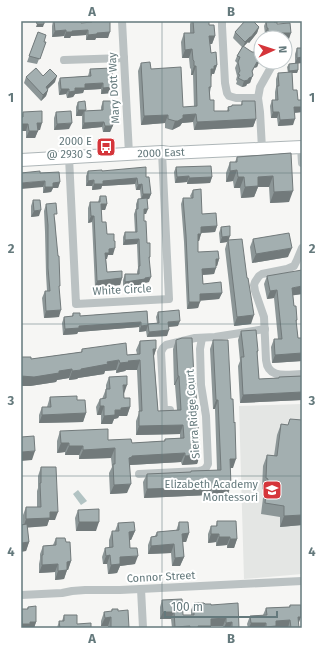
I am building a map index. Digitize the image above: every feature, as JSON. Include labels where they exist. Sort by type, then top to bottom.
[{"type":"street","name":"Mary Dott Way","points":[[122,21],[129,154]]},
{"type":"street","points":[[222,21],[225,83],[227,93],[229,96],[236,98],[258,98]]},
{"type":"street","points":[[64,60],[124,58]]},
{"type":"street","points":[[262,149],[258,98],[260,87],[270,70]]},
{"type":"street","points":[[301,147],[302,163]]},
{"type":"street","name":"2000 East","points":[[21,160],[162,152],[169,153],[301,147]]},
{"type":"street","name":"White Circle","points":[[69,157],[76,304],[169,298],[162,152]]},
{"type":"street","points":[[302,248],[294,266],[287,269],[262,274],[256,279],[254,285],[264,314],[266,364],[269,370],[276,374],[302,374]]},
{"type":"street","points":[[170,410],[164,410],[161,352],[166,345],[195,338],[215,337],[264,329]]},
{"type":"street","name":"Sierra Ridge Court","points":[[138,474],[199,471],[204,470],[208,464],[206,416],[201,385],[200,349],[202,338]]},
{"type":"street","name":"Connor Street","points":[[21,595],[98,589],[120,590],[302,581]]},
{"type":"street","points":[[141,589],[143,628]]},
{"type":"shaded area","name":"Elizabeth Academy Montessori","points":[[302,404],[302,574],[244,579],[239,406]]},
{"type":"shaded area","points":[[78,490],[87,501],[81,505],[73,494]]},
{"type":"building","points":[[36,21],[44,21],[44,24],[37,24]]},
{"type":"building","points":[[54,21],[81,21],[81,23],[92,21],[110,21],[110,32],[88,35],[88,30],[72,32],[66,32],[66,30],[55,31]]},
{"type":"building","points":[[193,21],[209,21],[209,25],[214,25],[215,36],[209,36],[211,53],[216,52],[217,65],[214,66],[214,69],[211,69],[211,87],[209,87],[210,100],[214,100],[214,111],[229,111],[228,107],[232,105],[242,105],[242,101],[255,101],[256,119],[197,122],[196,114],[183,115],[183,118],[178,121],[168,119],[168,115],[144,116],[141,63],[150,62],[151,69],[181,67],[183,107],[197,106],[196,66],[194,66],[192,49],[185,50],[184,33],[194,33]]},
{"type":"building","points":[[245,21],[253,21],[259,27],[257,30],[253,30],[253,34],[245,42],[235,32]]},
{"type":"building","points":[[266,21],[274,21],[277,22],[277,24],[290,23],[291,30],[268,30]]},
{"type":"building","points":[[38,32],[46,35],[44,42],[46,42],[40,59],[29,56]]},
{"type":"building","points":[[243,46],[253,52],[253,75],[248,80],[244,81],[238,78],[240,75],[238,74],[240,71],[238,62],[240,57],[237,56]]},
{"type":"building","points":[[297,48],[302,48],[302,57],[297,58]]},
{"type":"building","points":[[298,63],[298,70],[289,71],[293,70],[293,64]]},
{"type":"building","points":[[36,68],[43,76],[50,69],[57,76],[46,87],[48,90],[43,95],[26,77]]},
{"type":"building","points":[[112,68],[113,87],[103,88],[103,83],[85,84],[85,88],[75,88],[75,91],[69,92],[69,89],[61,89],[60,78],[91,76],[90,69]]},
{"type":"building","points":[[292,72],[293,90],[297,90],[298,100],[302,100],[302,107],[294,107],[295,119],[280,120],[279,112],[273,112],[272,100],[278,100],[278,73]]},
{"type":"building","points":[[85,101],[86,110],[78,110],[78,102]]},
{"type":"building","points":[[103,101],[111,101],[113,104],[114,123],[112,123],[112,126],[105,126],[104,122],[84,123],[84,111],[103,110]]},
{"type":"building","points":[[42,111],[42,123],[37,123],[38,131],[29,131],[28,124],[21,124],[23,112]]},
{"type":"building","points":[[71,111],[72,123],[57,124],[56,112]]},
{"type":"building","points":[[291,153],[293,191],[274,192],[273,176],[258,177],[258,186],[245,187],[244,177],[238,177],[237,170],[230,171],[230,162],[237,162],[237,157]]},
{"type":"building","points":[[211,166],[212,177],[177,177],[176,167]]},
{"type":"building","points":[[146,167],[146,177],[149,177],[151,194],[143,194],[142,184],[138,185],[137,178],[103,181],[103,184],[94,184],[94,180],[88,181],[88,171]]},
{"type":"building","points":[[40,171],[40,173],[59,172],[60,182],[53,183],[53,187],[45,187],[45,181],[21,183],[21,173]]},
{"type":"building","points":[[201,189],[202,214],[216,213],[217,226],[201,227],[201,234],[198,234],[198,252],[218,251],[219,259],[216,259],[216,268],[202,269],[203,284],[221,282],[222,293],[200,294],[200,302],[189,302],[183,198],[193,198],[193,190]]},
{"type":"building","points":[[100,196],[106,196],[107,204],[101,204],[102,222],[106,222],[107,234],[114,234],[115,241],[115,248],[109,249],[109,253],[105,253],[107,272],[122,271],[122,278],[97,281],[94,216],[91,216],[90,202],[100,202]]},
{"type":"building","points":[[147,198],[148,209],[144,209],[144,221],[146,221],[147,243],[150,243],[149,257],[151,277],[125,282],[125,274],[139,274],[140,266],[139,239],[125,240],[125,232],[137,232],[136,209],[138,209],[138,199]]},
{"type":"building","points":[[33,200],[40,200],[41,210],[34,211]]},
{"type":"building","points":[[56,203],[57,214],[54,214],[59,256],[61,310],[46,311],[45,291],[50,291],[46,204]]},
{"type":"building","points":[[230,226],[230,236],[222,237],[221,227]]},
{"type":"building","points":[[289,233],[292,248],[256,254],[253,239]]},
{"type":"building","points":[[242,239],[254,315],[237,317],[228,240]]},
{"type":"building","points":[[302,270],[302,286],[292,288],[294,306],[296,306],[298,338],[302,338],[302,353],[275,355],[274,339],[282,339],[277,290],[270,291],[267,276]]},
{"type":"building","points":[[179,310],[180,321],[168,322],[169,330],[149,332],[148,324],[159,323],[158,312]]},
{"type":"building","points":[[147,311],[148,325],[141,326],[141,322],[79,326],[79,328],[65,329],[64,317],[73,316],[73,313],[80,313],[80,316]]},
{"type":"building","points":[[256,330],[259,379],[302,376],[302,392],[243,395],[241,357],[244,357],[241,331]]},
{"type":"building","points":[[182,338],[192,338],[200,455],[185,456],[185,453],[132,456],[129,458],[131,484],[114,485],[113,464],[115,464],[115,448],[83,450],[83,446],[69,446],[69,443],[61,443],[60,431],[108,429],[108,440],[131,439],[132,443],[184,438],[183,425],[139,426],[139,411],[142,411],[140,360],[120,363],[119,360],[81,370],[72,371],[72,369],[59,371],[59,373],[34,377],[21,376],[21,357],[31,357],[31,359],[82,352],[82,349],[126,343],[127,355],[140,354],[140,341],[156,340],[156,349],[153,349],[158,411],[181,410],[176,340]]},
{"type":"building","points":[[213,340],[228,340],[231,399],[233,399],[234,423],[235,422],[236,459],[230,459],[231,485],[219,486],[219,490],[213,491],[213,487],[147,489],[147,474],[221,470],[218,400],[216,400]]},
{"type":"building","points":[[127,376],[127,385],[123,385],[124,398],[130,398],[130,407],[115,410],[115,415],[104,416],[104,406],[100,406],[100,399],[106,398],[106,389],[110,389],[109,377]]},
{"type":"building","points":[[77,396],[77,400],[85,400],[86,413],[42,415],[42,407],[51,407],[50,397]]},
{"type":"building","points":[[290,419],[302,420],[302,515],[284,516],[284,506],[265,503],[268,479],[266,478],[267,455],[277,456],[281,424],[288,425]]},
{"type":"building","points":[[34,436],[35,451],[21,452],[21,437]]},
{"type":"building","points":[[41,467],[56,467],[58,512],[50,512],[50,518],[26,519],[26,507],[41,507]]},
{"type":"building","points":[[99,509],[99,522],[79,522],[78,510]]},
{"type":"building","points":[[217,521],[236,521],[237,539],[230,539],[230,537],[219,537],[219,534],[211,534],[211,526],[217,526]]},
{"type":"building","points":[[134,522],[135,531],[129,532],[130,548],[137,548],[138,556],[120,557],[120,564],[111,565],[110,555],[106,556],[105,548],[113,547],[112,531],[119,531],[118,523]]},
{"type":"building","points":[[179,522],[188,522],[189,533],[182,534],[184,557],[175,558],[174,544],[151,546],[151,537],[157,536],[157,532],[179,530]]},
{"type":"building","points":[[27,524],[29,542],[21,543],[21,525]]},
{"type":"building","points":[[56,538],[65,538],[66,542],[70,542],[71,561],[67,562],[67,570],[58,571],[58,564],[42,565],[43,546],[56,545]]},
{"type":"building","points":[[182,599],[183,615],[194,615],[194,603],[211,605],[238,603],[239,628],[232,628],[232,622],[226,623],[226,618],[211,619],[211,626],[198,626],[198,628],[190,628],[190,626],[175,627],[174,612],[163,612],[162,600]]},
{"type":"building","points":[[290,605],[301,605],[301,617],[298,617],[299,628],[291,628],[290,620],[276,621],[276,626],[266,627],[266,623],[251,623],[250,616],[267,615],[266,608],[290,607]]},
{"type":"building","points":[[36,606],[36,622],[22,624],[21,609],[28,609],[28,607]]},
{"type":"building","points":[[112,609],[118,609],[118,611],[128,610],[129,628],[111,628],[111,617],[105,618],[104,612],[112,611]]},
{"type":"building","points":[[64,615],[77,615],[77,624],[91,623],[91,628],[60,628],[59,621],[64,621]]},
{"type":"place","name":"2000 E @ 2930 S","points":[[106,147]]},
{"type":"place","name":"Elizabeth Academy Montessori","points":[[272,490]]}]
